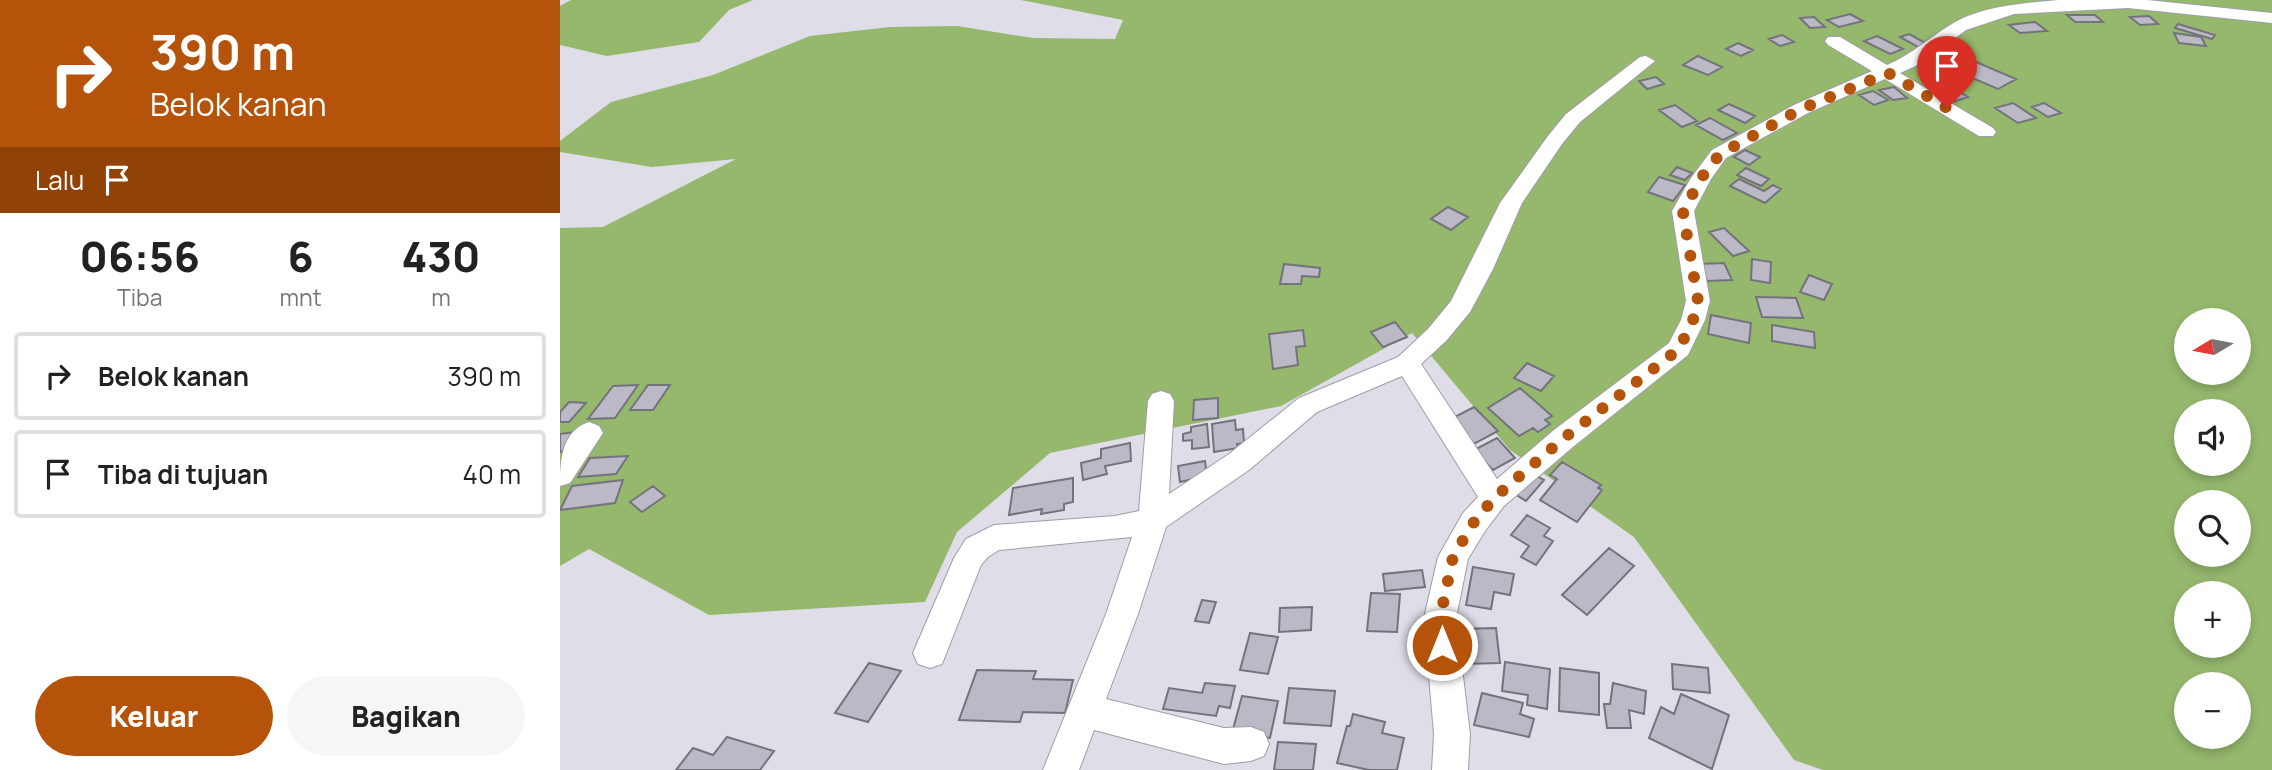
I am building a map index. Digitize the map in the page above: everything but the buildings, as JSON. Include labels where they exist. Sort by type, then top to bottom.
[{"type":"street","points":[[1450,770],[1452,734],[1440,618],[1453,557],[1474,522],[1494,498],[1564,438],[1679,349],[1693,320],[1698,301],[1683,212],[1701,178],[1720,154],[1801,109],[1888,73],[1931,50],[1941,38],[1960,26],[1984,17],[2029,7],[2128,3],[2272,18]]},
{"type":"street","points":[[1834,41],[1986,132]]},
{"type":"street","points":[[930,653],[970,558],[984,541],[1102,529],[1153,520],[1240,462],[1308,405],[1407,363],[1437,335],[1461,306],[1511,203],[1555,140],[1573,118],[1646,61]]},
{"type":"street","points":[[1407,363],[1494,498]]},
{"type":"street","points":[[1061,770],[1087,710],[1153,520],[1160,401]]},
{"type":"street","points":[[560,475],[589,433]]},
{"type":"street","points":[[1087,710],[1224,746],[1251,744]]},
{"type":"green space","points":[[571,0],[753,0],[729,10],[699,42],[607,56],[560,45],[560,6]]},
{"type":"green space","points":[[1021,0],[2272,0],[2272,770],[1823,770],[1794,760],[1634,537],[1510,450],[1412,333],[1281,406],[1050,453],[957,532],[925,602],[709,615],[589,549],[560,566],[560,228],[603,227],[736,159],[652,167],[560,152],[560,141],[611,102],[713,75],[810,36],[890,27],[957,26],[1033,38],[1115,39],[1123,20]]},
{"type":"route","points":[[1442,645],[1440,618],[1453,557],[1474,522],[1494,498],[1564,438],[1679,349],[1693,320],[1698,301],[1683,212],[1701,178],[1720,154],[1801,109],[1888,73],[1947,108]]}]
